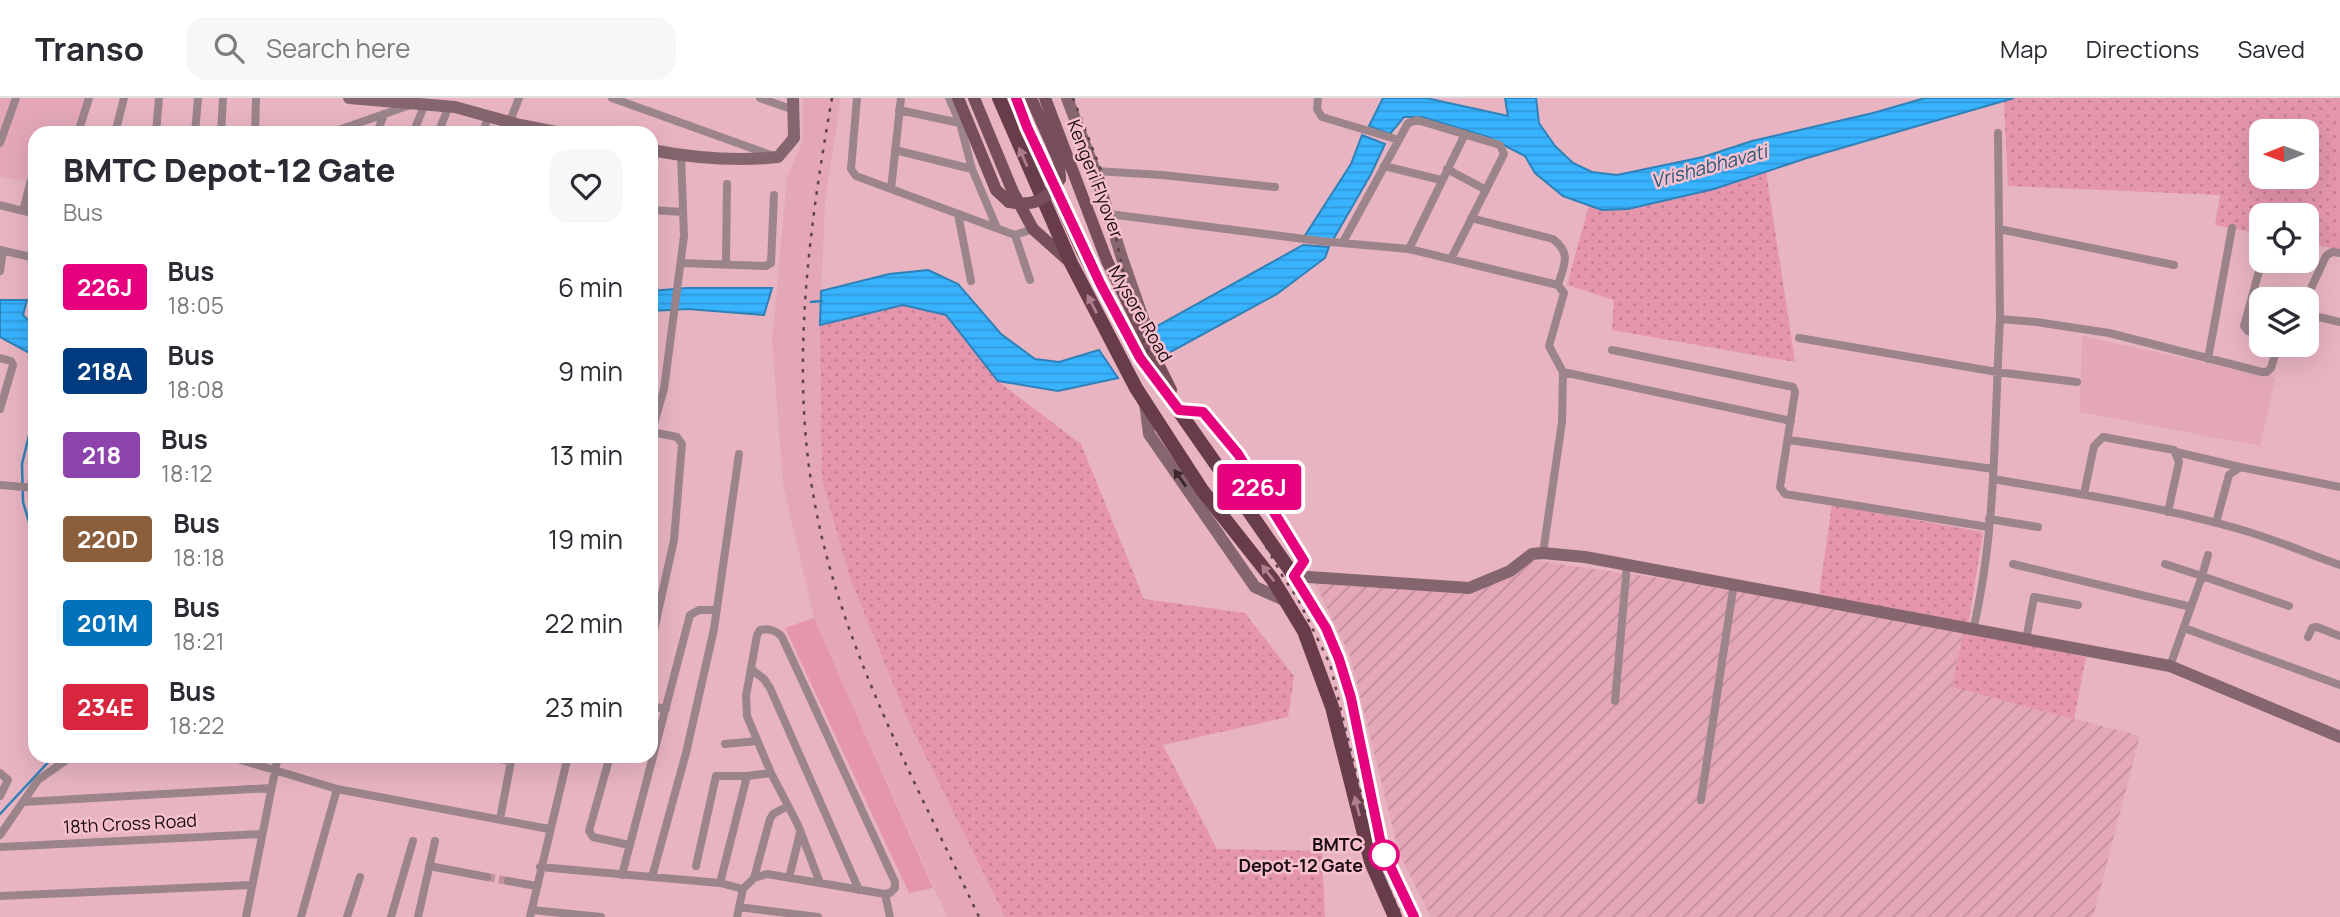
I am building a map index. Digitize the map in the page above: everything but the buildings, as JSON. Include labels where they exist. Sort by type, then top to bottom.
[{"type":"highway","name":"Mysore Road","points":[[999,98],[1071,264],[1145,403],[1202,490],[1273,580],[1304,631],[1332,707],[1371,862],[1395,917]]},
{"type":"highway","name":"Mysore Road","points":[[1016,98],[1083,251],[1130,341],[1148,354],[1179,410],[1294,576],[1326,628],[1351,698],[1382,849],[1414,917]]},
{"type":"main road","name":"Kengeri Flyover","points":[[958,98],[996,190],[1009,202],[1024,205],[1035,203],[1054,191],[1060,179],[1059,161],[1031,98]]},
{"type":"main road","points":[[974,98],[1013,192],[1033,229],[1071,264]]},
{"type":"main road","name":"Kengeri Flyover","points":[[1045,98],[1107,261],[1148,354]]},
{"type":"street","points":[[1,137],[16,98]]},
{"type":"street","points":[[80,126],[89,98]]},
{"type":"street","points":[[117,126],[124,98]]},
{"type":"street","points":[[157,126],[159,98]]},
{"type":"street","points":[[196,126],[198,98]]},
{"type":"street","points":[[221,126],[223,98]]},
{"type":"street","points":[[256,98],[256,126]]},
{"type":"street","points":[[349,98],[452,106],[521,126]]},
{"type":"street","points":[[510,121],[519,98]]},
{"type":"street","points":[[612,98],[778,157]]},
{"type":"street","points":[[658,151],[748,160],[778,157],[794,138],[793,104],[760,98]]},
{"type":"street","points":[[857,98],[851,169],[856,176],[1014,235],[1033,229]]},
{"type":"street","points":[[891,189],[901,98]]},
{"type":"street","points":[[949,98],[960,123],[972,169],[997,229]]},
{"type":"street","points":[[1067,98],[1153,341],[1148,354]]},
{"type":"street","points":[[1318,98],[1317,109],[1322,117],[1394,139]]},
{"type":"street","points":[[350,126],[424,102]]},
{"type":"street","points":[[415,126],[424,102]]},
{"type":"street","points":[[442,126],[452,106]]},
{"type":"street","points":[[899,110],[960,123]]},
{"type":"street","points":[[380,126],[384,114]]},
{"type":"street","points":[[485,126],[489,116]]},
{"type":"street","points":[[1343,242],[1384,166],[1394,139],[1408,123],[1417,120],[1503,148],[1504,154],[1451,259]]},
{"type":"street","points":[[1973,630],[1982,594],[1993,479],[2000,319],[1998,133]]},
{"type":"street","points":[[1409,249],[1465,134]]},
{"type":"street","points":[[895,150],[972,169]]},
{"type":"street","points":[[658,409],[664,389],[684,236],[681,155]]},
{"type":"street","points":[[1384,166],[1441,180]]},
{"type":"street","points":[[1447,169],[1486,190]]},
{"type":"street","points":[[1095,171],[1275,187]]},
{"type":"street","points":[[726,264],[727,184]]},
{"type":"street","points":[[23,211],[28,192]]},
{"type":"street","points":[[681,263],[766,266],[771,263],[774,195]]},
{"type":"street","points":[[0,205],[28,212]]},
{"type":"street","points":[[658,210],[683,212]]},
{"type":"street","points":[[958,214],[971,281]]},
{"type":"street","points":[[1109,214],[1307,240],[1409,249],[1559,285],[1564,293],[1549,346],[1563,372],[1562,422],[1543,553]]},
{"type":"street","points":[[1471,218],[1553,239],[1562,246],[1566,257],[1559,285]]},
{"type":"street","points":[[2208,359],[2232,228]]},
{"type":"street","points":[[1998,229],[2174,265]]},
{"type":"street","points":[[1014,235],[1030,280]]},
{"type":"street","points":[[0,271],[1,250],[28,256]]},
{"type":"street","points":[[2312,287],[2326,256],[2332,252],[2340,253]]},
{"type":"street","points":[[2249,308],[2244,326],[2249,331]]},
{"type":"street","points":[[2319,317],[2340,322]]},
{"type":"street","points":[[2000,319],[2109,333],[2267,372],[2274,357]]},
{"type":"street","points":[[1799,338],[1997,372],[2077,382]]},
{"type":"street","points":[[1612,350],[1793,387],[1795,392],[1780,487],[1785,494],[1988,523],[2038,527]]},
{"type":"street","points":[[0,358],[11,361],[13,365],[0,406]]},
{"type":"street","points":[[1563,372],[1791,421]]},
{"type":"street","points":[[1179,410],[1203,412],[1238,454],[1304,561],[1294,576],[1469,588],[1510,571],[1532,554],[1543,553],[1627,565],[2170,666],[2340,737]]},
{"type":"street","points":[[658,434],[677,437],[682,444],[674,540],[658,612]]},
{"type":"street","points":[[2084,494],[2094,446],[2103,437],[2340,488]]},
{"type":"street","points":[[1788,440],[1993,469]]},
{"type":"street","points":[[2168,512],[2179,462],[2176,452]]},
{"type":"street","points":[[652,877],[686,753],[716,610],[739,454]]},
{"type":"street","points":[[2216,523],[2229,475],[2240,467]]},
{"type":"street","points":[[1993,479],[2084,494],[2216,523],[2281,542],[2340,565]]},
{"type":"street","points":[[0,485],[27,487]]},
{"type":"street","points":[[2170,666],[2208,555]]},
{"type":"street","points":[[2013,564],[2191,607]]},
{"type":"street","points":[[2165,564],[2289,606]]},
{"type":"street","points":[[1615,701],[1627,565]]},
{"type":"street","points":[[1701,800],[1734,583]]},
{"type":"street","points":[[2026,639],[2034,597],[2078,605]]},
{"type":"street","points":[[658,738],[690,615],[699,610],[716,610]]},
{"type":"street","points":[[2308,637],[2312,628],[2317,627],[2340,636]]},
{"type":"street","points":[[2184,628],[2340,685]]},
{"type":"street","points":[[754,878],[767,874],[859,890],[885,894],[895,888],[895,882],[782,637],[778,632],[765,629],[760,630],[757,635],[745,707],[771,773],[801,832],[820,883]]},
{"type":"street","points":[[751,669],[764,679],[770,688],[859,890]]},
{"type":"street","points":[[658,707],[666,709]]},
{"type":"street","points":[[725,744],[757,741]]},
{"type":"street","points":[[0,835],[38,780],[62,763]]},
{"type":"street","points":[[250,763],[337,789],[549,829]]},
{"type":"street","points":[[246,917],[277,763]]},
{"type":"street","points":[[500,819],[511,763]]},
{"type":"street","points":[[566,763],[531,914],[601,917]]},
{"type":"street","points":[[608,763],[589,831],[593,837],[629,845]]},
{"type":"street","points":[[622,874],[651,763]]},
{"type":"street","points":[[0,773],[8,779],[0,796]]},
{"type":"street","points":[[696,866],[716,776],[771,773]]},
{"type":"street","points":[[720,883],[747,776]]},
{"type":"street","points":[[23,803],[271,788]]},
{"type":"street","points":[[301,917],[337,789]]},
{"type":"street","points":[[737,917],[744,889],[754,878],[773,814],[788,806]]},
{"type":"street","points":[[789,878],[801,832]]},
{"type":"street","name":"18th Cross Road","points":[[0,846],[262,834]]},
{"type":"street","points":[[391,917],[413,841]]},
{"type":"street","points":[[418,917],[435,841]]},
{"type":"street","points":[[429,866],[487,877]]},
{"type":"street","points":[[540,867],[720,883],[744,889]]},
{"type":"street","points":[[347,917],[360,877]]},
{"type":"street","points":[[508,881],[536,886]]},
{"type":"street","points":[[0,896],[252,885]]},
{"type":"street","points":[[885,894],[890,917]]},
{"type":"street","points":[[739,907],[818,917]]},
{"type":"shaded area","points":[[0,98],[86,98],[77,126],[28,126],[28,182],[0,176]]},
{"type":"shaded area","points":[[803,98],[841,98],[825,201],[820,325],[850,578],[908,720],[1005,917],[947,917],[814,618],[783,484],[772,341],[787,178],[803,140]]},
{"type":"shaded area","points":[[2014,98],[2340,98],[2340,250],[2319,246],[2319,203],[2249,203],[2249,232],[2215,225],[2220,195],[2008,186],[2004,102]]},
{"type":"shaded area","points":[[1766,171],[1795,362],[1612,330],[1614,300],[1567,285],[1589,205],[1627,208],[1651,204],[1702,192]]},
{"type":"shaded area","points":[[903,305],[946,315],[998,381],[1081,444],[1144,599],[1245,613],[1294,676],[1288,717],[1163,745],[1217,849],[1322,851],[1325,917],[1005,917],[908,720],[850,578],[822,479],[820,325]]},
{"type":"shaded area","points":[[2082,336],[2275,378],[2260,446],[2080,412]]},
{"type":"shaded area","points":[[1832,505],[1983,532],[1968,626],[1819,594]]},
{"type":"shaded area","points":[[1530,560],[1665,579],[1963,632],[1952,687],[2140,736],[2093,917],[1431,917],[1399,853],[1350,656],[1314,581],[1467,594],[1513,575]]},
{"type":"shaded area","points":[[814,618],[933,888],[909,893],[785,628]]},
{"type":"shaded area","points":[[1963,632],[2086,657],[2074,719],[1952,687]]},
{"type":"water","name":"Vrishabhavati","points":[[1383,98],[1426,98],[1508,116],[1505,98],[1536,98],[1539,123],[1555,146],[1573,163],[1592,172],[1617,175],[1703,157],[1752,141],[1925,98],[2014,98],[1807,158],[1714,189],[1628,209],[1602,210],[1563,196],[1535,173],[1525,156],[1488,137],[1422,117],[1404,117],[1390,134],[1369,126]]},
{"type":"water","points":[[1362,135],[1385,144],[1371,174],[1333,240],[1304,237],[1351,164]]},
{"type":"water","points":[[1303,245],[1329,247],[1325,258],[1277,294],[1163,356],[1152,329]]},
{"type":"water","points":[[928,270],[958,284],[1001,334],[1035,359],[1059,362],[1099,350],[1118,378],[1058,391],[998,381],[946,315],[903,305],[820,325],[821,291],[889,274]]},
{"type":"water","points":[[772,288],[764,315],[688,309],[658,311],[658,290]]},
{"type":"water","points":[[0,300],[27,300],[23,315],[28,320],[28,352],[0,337]]},
{"type":"waterway","points":[[811,302],[822,301]]},
{"type":"waterway","points":[[28,440],[22,464],[23,502],[28,519]]},
{"type":"waterway","points":[[0,814],[47,763]]},
{"type":"tunnel","points":[[487,877],[508,881]]},
{"type":"railway","points":[[832,98],[816,197],[805,298],[803,399],[814,499],[826,554],[861,661],[906,765],[979,917]]},
{"type":"railway","points":[[1073,98],[1102,173],[1130,303],[1162,384],[1234,489],[1298,599],[1330,664],[1378,865],[1402,917]]},
{"type":"bus line","name":"226J","points":[[1016,98],[1083,251],[1140,358],[1179,410],[1203,412],[1238,454],[1304,561],[1294,576],[1326,628],[1339,659],[1351,698],[1382,849],[1414,917]]},
{"type":"place","name":"BMTC Depot-12 Gate","points":[[1384,855]]}]
